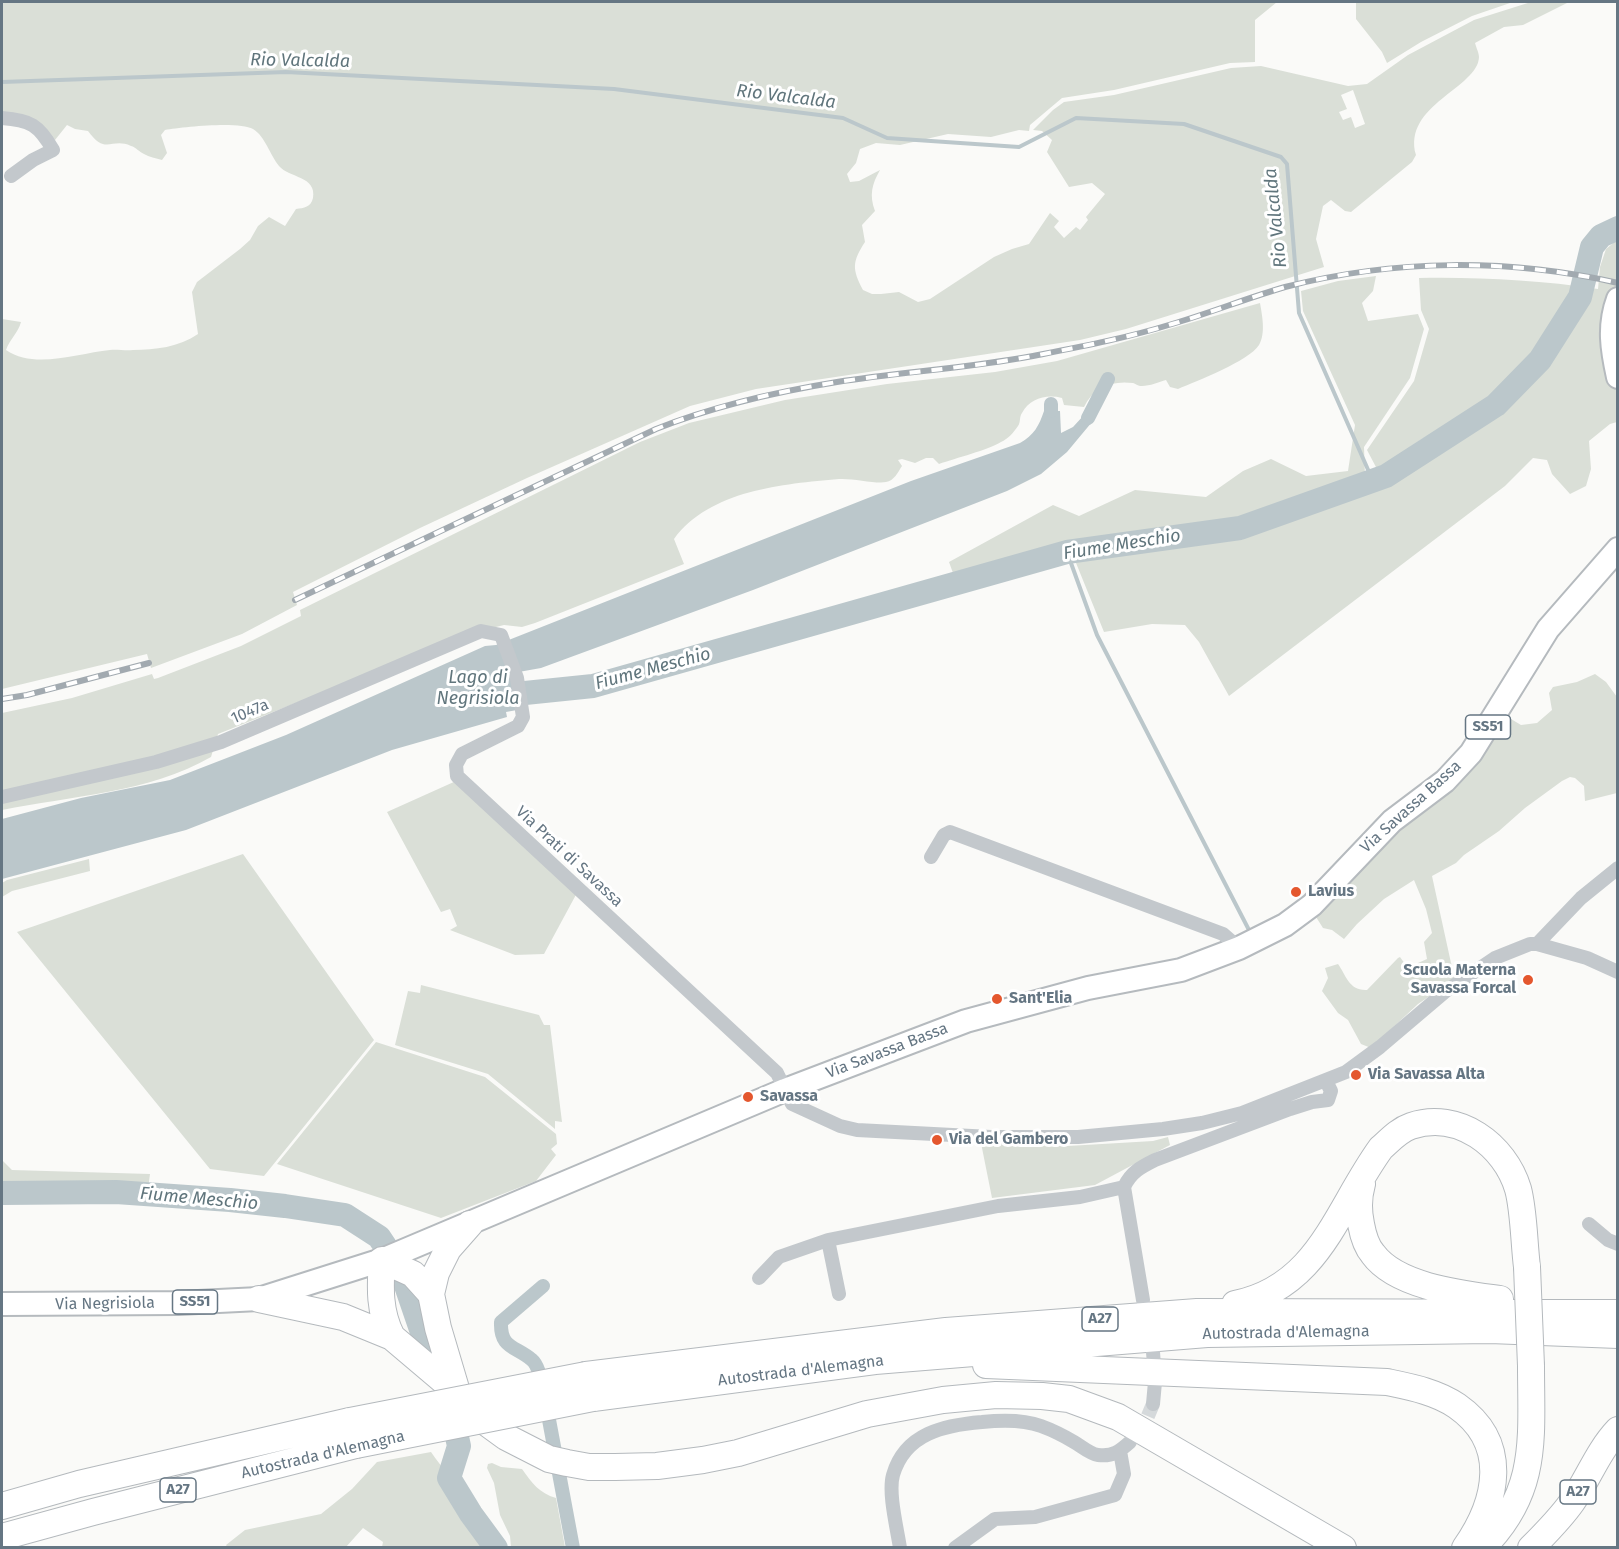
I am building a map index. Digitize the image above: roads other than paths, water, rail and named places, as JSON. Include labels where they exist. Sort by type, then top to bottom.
[{"type":"highway","name":"A27","points":[[1197,1312],[1252,1301],[1283,1285],[1296,1275],[1319,1250],[1382,1148],[1410,1126],[1430,1123],[1450,1124],[1469,1130],[1486,1140],[1500,1154],[1511,1172],[1518,1191],[1527,1267],[1531,1366],[1531,1453],[1522,1490],[1505,1521],[1482,1548]]},
{"type":"highway","name":"A27","points":[[1367,1169],[1358,1204],[1362,1229],[1372,1253],[1389,1270],[1416,1281],[1461,1294],[1510,1300],[1617,1303]]},
{"type":"highway","points":[[457,1392],[438,1329],[431,1294],[436,1273],[448,1249],[470,1224]]},
{"type":"highway","points":[[392,1337],[385,1324],[381,1306],[382,1260],[413,1274],[431,1294]]},
{"type":"highway","points":[[259,1299],[343,1317],[392,1337],[457,1392],[473,1413],[506,1437],[528,1449],[567,1463],[615,1467],[703,1460],[738,1453],[867,1414],[943,1400],[996,1395],[1042,1396],[1069,1399],[1118,1417],[1343,1548]]},
{"type":"highway","name":"Autostrada d'Alemagna","points":[[2,1506],[79,1484],[590,1387],[946,1331],[1197,1312],[1617,1313]]},
{"type":"highway","name":"Autostrada d'Alemagna","points":[[590,1387],[1207,1334],[1490,1330],[1617,1335]]},
{"type":"highway","name":"A27","points":[[875,1361],[1387,1382],[1412,1387],[1437,1395],[1456,1405],[1474,1420],[1486,1438],[1494,1468],[1494,1485],[1480,1524],[1465,1548]]},
{"type":"highway","name":"A27","points":[[1531,1548],[1552,1528],[1573,1501],[1617,1430]]},
{"type":"highway","name":"Autostrada d'Alemagna","points":[[2,1538],[353,1433]]},
{"type":"main road","points":[[1617,299],[1611,339],[1617,377]]},
{"type":"main road","name":"Via Savassa Bassa","points":[[382,1260],[785,1090],[966,1021],[1088,988],[1181,970],[1239,948],[1279,928],[1306,911],[1392,821],[1445,781],[1462,764],[1489,726],[1548,629],[1617,549]]},
{"type":"main road","name":"Via Negrisiola","points":[[2,1305],[178,1303],[259,1299],[382,1260]]},
{"type":"street","points":[[2,118],[19,119],[42,130],[53,150],[33,160],[11,176]]},
{"type":"street","name":"1047a","points":[[2,797],[156,762],[221,742],[482,632],[502,638]]},
{"type":"street","name":"Via Prati di Savassa","points":[[502,638],[517,678],[523,717],[518,726],[462,754],[456,765],[457,776],[777,1073],[785,1090]]},
{"type":"street","points":[[931,857],[944,835],[950,832],[1223,934],[1239,948]]},
{"type":"street","points":[[1537,944],[1581,898],[1617,868]]},
{"type":"street","points":[[785,1090],[792,1104],[798,1108],[840,1126],[857,1130],[991,1137],[1078,1137],[1163,1129],[1202,1123],[1242,1113],[1346,1072],[1380,1047],[1446,991],[1495,958],[1530,944],[1587,958],[1617,972]]},
{"type":"street","points":[[1143,1300],[1124,1187],[1129,1176],[1155,1160],[1290,1108],[1328,1100],[1330,1090],[1326,1081]]},
{"type":"street","points":[[759,1278],[779,1257],[828,1240],[998,1206],[1080,1197],[1124,1187]]},
{"type":"street","points":[[1589,1224],[1608,1240],[1617,1244]]},
{"type":"street","points":[[828,1240],[839,1294]]},
{"type":"street","points":[[1153,1404],[1155,1382]]},
{"type":"street","points":[[900,1548],[891,1486],[893,1474],[902,1456],[913,1443],[939,1428],[981,1422],[1019,1421],[1040,1426],[1072,1440],[1095,1455],[1113,1455],[1125,1446],[1124,1474],[1115,1495],[1035,1517],[995,1519],[955,1548]]},
{"type":"water","name":"Lago di Negrisiola","points":[[1044,411],[1060,411],[1061,433],[1073,427],[1084,415],[1092,422],[1067,452],[1041,474],[1007,491],[753,590],[541,668],[513,673],[517,710],[506,712],[507,717],[392,750],[186,830],[2,879],[2,819],[81,798],[170,780],[286,735],[485,646],[496,645],[911,481],[1020,443],[1035,430]]},
{"type":"waterway","name":"Rio Valcalda","points":[[2,82],[286,72],[614,89],[843,118],[887,138],[1019,147],[1076,118],[1184,124],[1281,157],[1287,164],[1299,313],[1373,481]]},
{"type":"waterway","name":"Fiume Meschio","points":[[496,698],[593,686],[1067,552],[1240,528],[1386,476],[1496,405],[1540,360],[1580,297],[1592,247],[1601,236],[1618,228]]},
{"type":"waterway","points":[[1088,418],[1108,379]]},
{"type":"waterway","points":[[1051,404],[1051,411]]},
{"type":"waterway","points":[[1067,552],[1097,635],[1250,932]]},
{"type":"waterway","name":"Fiume Meschio","points":[[2,1193],[116,1192],[285,1206],[345,1215],[379,1237],[385,1246]]},
{"type":"waterway","points":[[400,1268],[427,1347]]},
{"type":"waterway","points":[[543,1286],[501,1322],[501,1331],[510,1346],[534,1362],[541,1377],[573,1548]]},
{"type":"waterway","points":[[457,1437],[459,1446],[449,1478],[471,1514],[496,1548]]},
{"type":"tunnel","points":[[1137,1434],[1145,1423],[1153,1404]]},
{"type":"railway","points":[[295,600],[656,429],[700,413],[745,401],[837,382],[1009,360],[1085,346],[1186,320],[1285,287],[1368,271],[1451,265],[1493,266],[1535,269],[1618,283]]},
{"type":"railway","points":[[2,699],[27,695],[149,663]]},
{"type":"place","name":"Lavius","points":[[1296,892]]},
{"type":"place","name":"Scuola Materna Savassa Forcal","points":[[1528,980]]},
{"type":"place","name":"Sant'Elia","points":[[997,999]]},
{"type":"place","name":"Via Savassa Alta","points":[[1356,1075]]},
{"type":"place","name":"Savassa","points":[[748,1097]]},
{"type":"place","name":"Via del Gambero","points":[[937,1140]]}]
